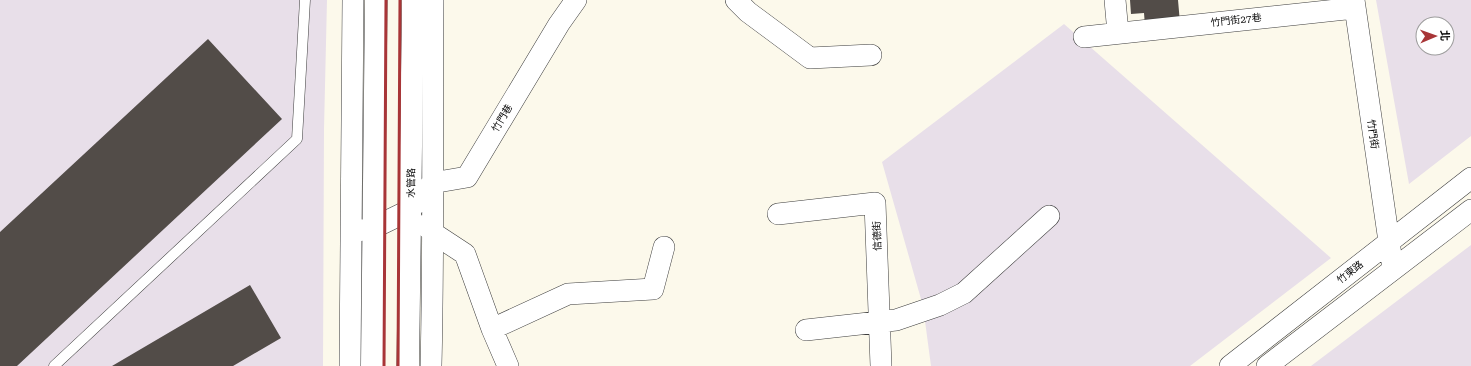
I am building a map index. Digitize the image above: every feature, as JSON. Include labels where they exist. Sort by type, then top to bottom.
[{"type":"street","points":[[350,366],[353,0]]},
{"type":"street","points":[[372,366],[376,0]]},
{"type":"street","name":"水管路","points":[[408,366],[413,0]]},
{"type":"street","name":"水管路","points":[[431,366],[433,233],[433,0]]},
{"type":"street","name":"竹門巷","points":[[432,183],[467,177],[559,24],[576,0]]},
{"type":"street","points":[[736,0],[748,12],[810,58],[871,55]]},
{"type":"street","points":[[1115,0],[1118,33]]},
{"type":"street","name":"竹門街27巷","points":[[1084,37],[1354,4]]},
{"type":"street","name":"竹門街","points":[[1354,4],[1393,269]]},
{"type":"street","name":"竹東路","points":[[1230,366],[1471,178]]},
{"type":"street","points":[[351,232],[373,228],[410,210],[432,183]]},
{"type":"street","name":"信德街","points":[[778,214],[876,203],[881,366]]},
{"type":"street","points":[[410,210],[433,233],[465,254],[492,329],[508,366]]},
{"type":"street","points":[[1267,366],[1471,210]]},
{"type":"street","points":[[806,330],[896,320],[940,305],[964,293],[1049,216]]},
{"type":"street","points":[[492,329],[568,294],[653,289],[664,247]]},
{"type":"lane","points":[[54,366],[297,139],[305,0]]},
{"type":"shaded area","points":[[0,0],[327,0],[324,129],[323,366],[0,366]]},
{"type":"shaded area","points":[[1376,0],[1471,0],[1471,136],[1409,184]]},
{"type":"shaded area","points":[[1064,24],[1331,258],[1190,366],[931,366],[923,306],[882,162]]},
{"type":"shaded area","points":[[1471,245],[1471,366],[1311,366]]},
{"type":"building","points":[[1130,0],[1178,0],[1180,23],[1145,26],[1144,13],[1131,14]]},
{"type":"building","points":[[208,39],[282,119],[17,366],[0,366],[0,232]]},
{"type":"building","points":[[250,285],[281,338],[233,366],[112,366]]},
{"type":"railway","points":[[384,366],[386,0]]},
{"type":"railway","points":[[398,366],[400,0]]}]
